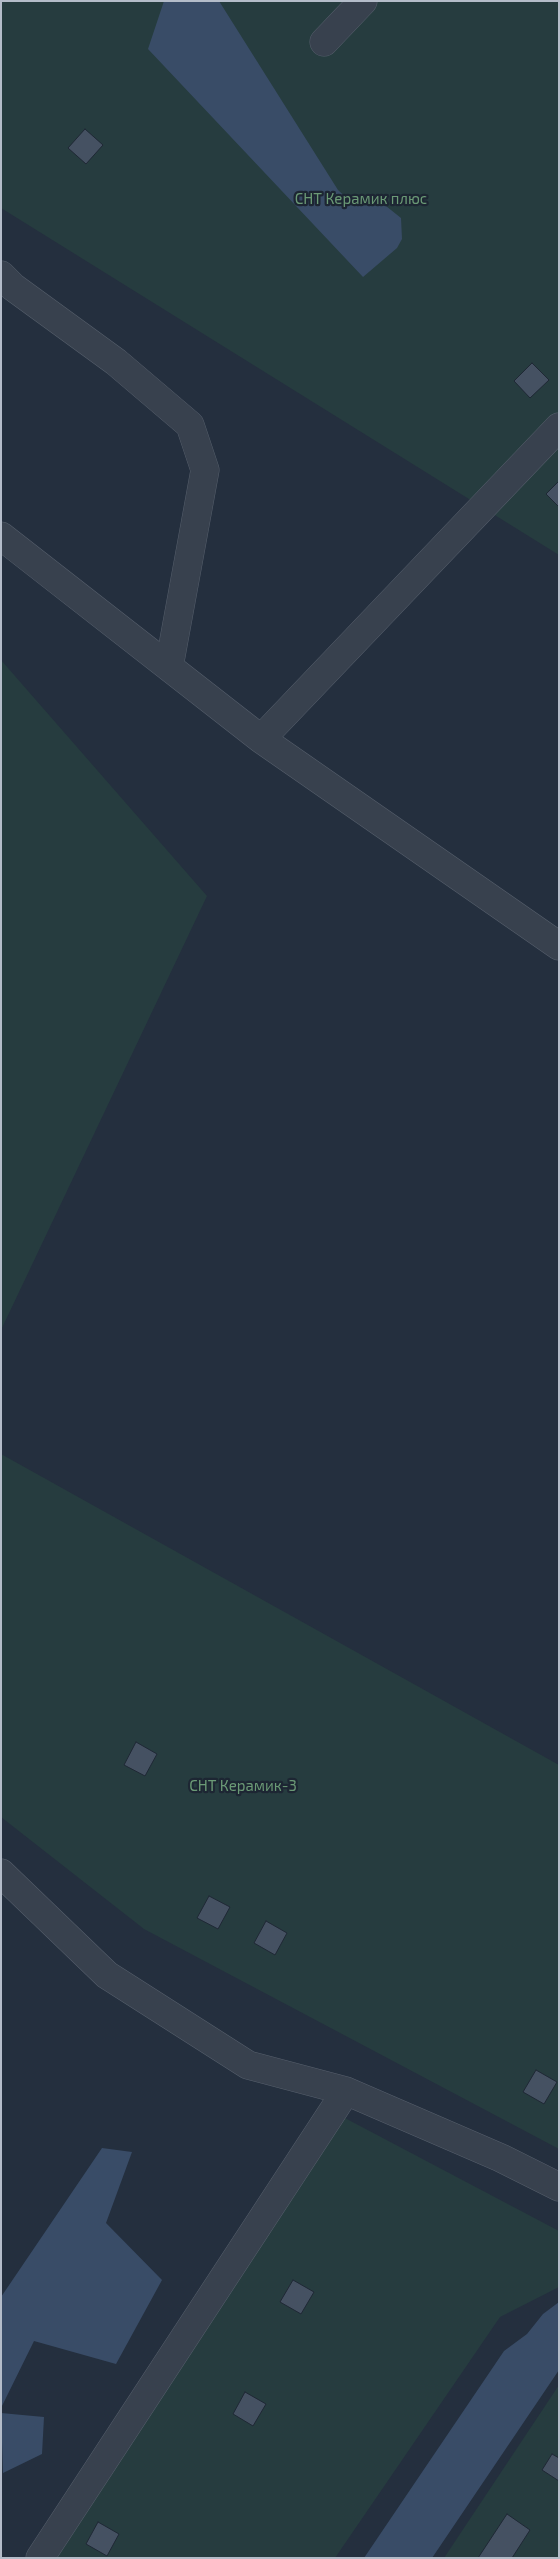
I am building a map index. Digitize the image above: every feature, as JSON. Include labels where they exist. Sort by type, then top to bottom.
[{"type":"lane","points":[[324,42],[363,1]]},
{"type":"lane","points":[[1,275],[14,287],[116,362],[190,425],[205,470],[169,667]]},
{"type":"lane","points":[[261,739],[559,427]]},
{"type":"lane","points":[[1,536],[261,739],[559,946]]},
{"type":"lane","points":[[1,1873],[107,1975],[248,2065],[346,2091],[501,2158],[559,2187]]},
{"type":"lane","points":[[40,2558],[346,2091]]},
{"type":"green space","name":"СНТ Керамик плюс","points":[[1,1],[559,1],[559,555],[1,208]]},
{"type":"green space","points":[[1,660],[207,896],[1,1330]]},
{"type":"green space","name":"СНТ Керамик-3","points":[[1,1454],[559,1765],[559,2149],[144,1929],[1,1817]]},
{"type":"green space","points":[[343,2117],[559,2231],[559,2287],[500,2317],[335,2558],[57,2558]]},
{"type":"green space","points":[[559,2385],[559,2558],[444,2558]]},
{"type":"water","points":[[164,1],[219,1],[338,190],[354,205],[386,206],[401,218],[402,239],[397,248],[363,277],[148,49]]},
{"type":"water","points":[[102,2148],[132,2152],[106,2223],[162,2280],[116,2364],[34,2341],[1,2408],[1,2297]]},
{"type":"water","points":[[559,2302],[559,2370],[432,2558],[364,2558],[504,2351],[527,2334],[543,2314]]},
{"type":"water","points":[[1,2413],[44,2417],[42,2454],[3,2473]]},
{"type":"building","points":[[85,129],[103,145],[86,164],[68,148]]},
{"type":"building","points":[[532,363],[549,380],[530,398],[514,381]]},
{"type":"building","points":[[559,481],[559,507],[546,494]]},
{"type":"building","points":[[136,1742],[157,1754],[145,1776],[124,1765]]},
{"type":"building","points":[[209,1896],[230,1907],[218,1929],[197,1918]]},
{"type":"building","points":[[266,1921],[287,1933],[275,1955],[254,1943]]},
{"type":"building","points":[[536,2070],[557,2082],[544,2104],[523,2092]]},
{"type":"building","points":[[293,2280],[314,2292],[301,2314],[280,2302]]},
{"type":"building","points":[[245,2392],[266,2404],[253,2426],[233,2414]]},
{"type":"building","points":[[552,2454],[559,2458],[559,2481],[542,2470]]},
{"type":"building","points":[[507,2514],[530,2530],[512,2558],[478,2558]]},
{"type":"building","points":[[98,2522],[119,2534],[107,2556],[86,2544]]}]
